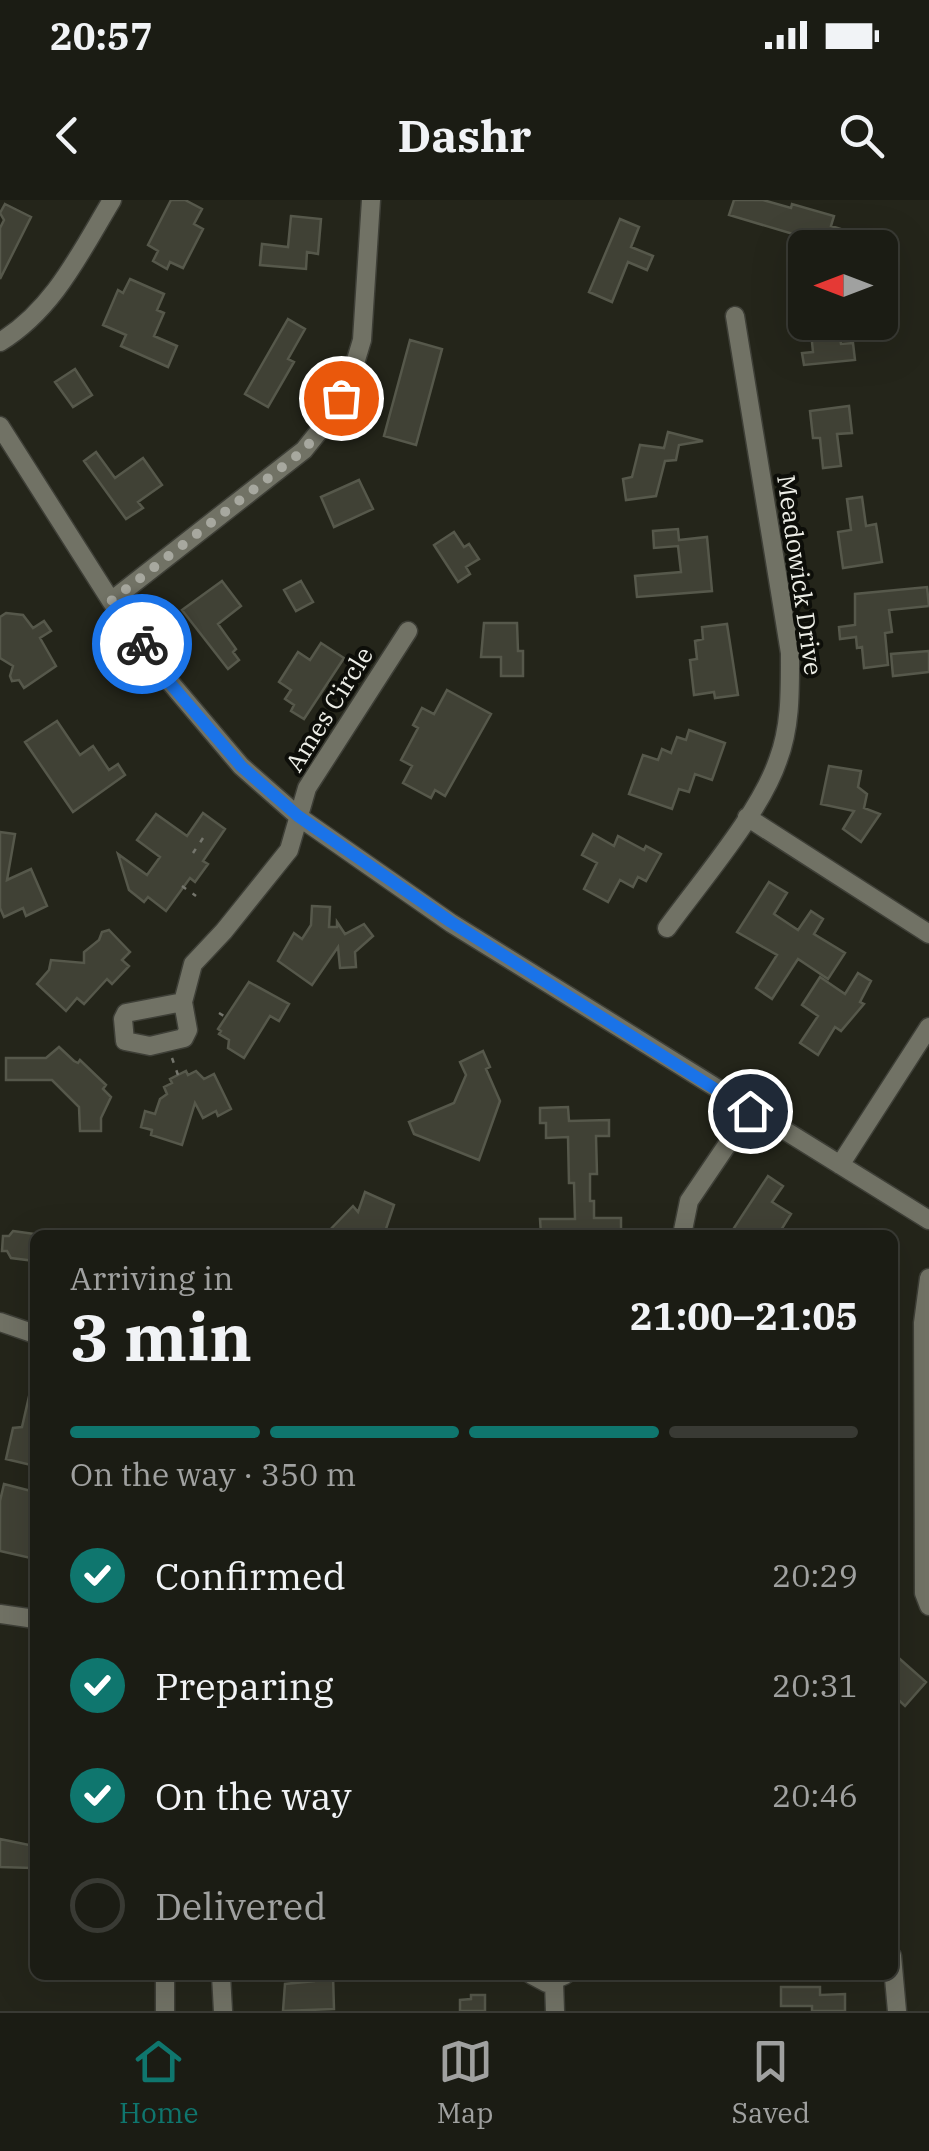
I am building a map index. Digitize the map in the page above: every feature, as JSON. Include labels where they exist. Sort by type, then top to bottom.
[{"type":"street","points":[[0,342],[23,328],[54,295],[112,200]]},
{"type":"street","points":[[111,601],[304,450],[332,416],[350,380],[362,340],[371,200]]},
{"type":"street","name":"Meadowick Drive","points":[[667,928],[748,817],[778,761],[790,704],[790,653],[735,316]]},
{"type":"street","points":[[0,426],[111,601],[169,682],[241,766],[298,816],[451,922],[929,1220]]},
{"type":"street","name":"Ames Circle","points":[[170,1042],[184,1038],[188,1030],[183,1002],[193,964],[289,850],[307,788],[408,630]]},
{"type":"street","points":[[748,817],[929,934]]},
{"type":"street","points":[[170,1042],[150,1046],[125,1042],[123,1019],[126,1013],[138,1009],[183,1002]]},
{"type":"street","points":[[840,1165],[929,1026]]},
{"type":"street","points":[[683,1230],[689,1202],[750,1111]]},
{"type":"street","points":[[929,1278],[923,1323],[924,1593],[929,1606]]},
{"type":"street","points":[[0,1322],[30,1332]]},
{"type":"street","points":[[0,1614],[30,1619]]},
{"type":"street","points":[[165,2011],[166,1980]]},
{"type":"street","points":[[222,1980],[223,2011]]},
{"type":"street","points":[[555,2011],[559,1980]]},
{"type":"street","points":[[894,1980],[896,2011]]},
{"type":"path","points":[[193,853],[203,838]]},
{"type":"path","points":[[182,886],[196,896]]},
{"type":"path","points":[[170,1042],[178,1076]]},
{"type":"building","points":[[171,200],[185,200],[202,209],[194,224],[203,229],[183,268],[170,262],[167,269],[153,261],[158,251],[148,245]]},
{"type":"building","points":[[734,200],[763,200],[834,216],[831,226],[844,230],[788,232],[729,215]]},
{"type":"building","points":[[5,204],[31,217],[0,279],[0,228],[4,220],[0,213]]},
{"type":"building","points":[[291,216],[321,219],[318,254],[307,252],[306,269],[260,265],[262,244],[288,247]]},
{"type":"building","points":[[620,219],[639,227],[631,247],[653,256],[647,270],[628,262],[612,302],[589,292]]},
{"type":"building","points":[[130,279],[164,294],[157,310],[164,313],[154,336],[177,346],[168,367],[121,346],[126,335],[103,325],[118,290],[123,293]]},
{"type":"building","points":[[288,319],[305,329],[288,359],[294,362],[268,407],[245,394]]},
{"type":"building","points":[[410,340],[442,349],[416,445],[384,436]]},
{"type":"building","points":[[812,340],[840,340],[841,344],[853,343],[855,360],[804,365],[802,353],[813,352]]},
{"type":"building","points":[[75,369],[92,395],[73,407],[55,382]]},
{"type":"building","points":[[849,406],[852,433],[837,434],[841,466],[823,468],[820,438],[813,438],[810,411]]},
{"type":"building","points":[[668,432],[703,441],[679,445],[676,460],[665,461],[656,496],[626,500],[623,479],[632,477],[640,445],[664,448]]},
{"type":"building","points":[[96,452],[115,478],[143,458],[162,485],[138,502],[143,508],[126,519],[84,461]]},
{"type":"building","points":[[359,480],[373,509],[334,527],[321,497]]},
{"type":"building","points":[[862,497],[866,526],[876,524],[882,562],[843,568],[838,532],[851,530],[847,499]]},
{"type":"building","points":[[678,529],[679,540],[707,537],[712,591],[637,597],[635,576],[681,572],[678,546],[654,548],[653,531]]},
{"type":"building","points":[[454,532],[479,559],[466,567],[470,574],[458,582],[434,545]]},
{"type":"building","points":[[222,581],[241,606],[218,624],[239,660],[228,669],[182,610]]},
{"type":"building","points":[[301,581],[313,602],[296,611],[284,590]]},
{"type":"building","points":[[927,587],[929,606],[889,610],[892,632],[885,633],[888,665],[864,668],[862,647],[857,648],[856,637],[840,639],[839,627],[855,625],[855,594]]},
{"type":"building","points":[[6,613],[23,615],[33,628],[44,621],[51,631],[40,638],[56,666],[24,688],[19,680],[12,681],[13,666],[0,658],[0,617]]},
{"type":"building","points":[[484,623],[517,623],[523,676],[501,676],[501,657],[481,657]]},
{"type":"building","points":[[727,624],[738,695],[694,695],[690,660],[697,659],[695,641],[703,639],[702,627]]},
{"type":"building","points":[[321,643],[344,658],[304,719],[291,711],[294,705],[285,699],[291,690],[279,682],[298,652],[310,660]]},
{"type":"building","points":[[929,651],[929,672],[893,676],[891,654]]},
{"type":"building","points":[[447,690],[491,714],[445,796],[435,790],[431,798],[403,783],[412,766],[401,760],[418,728],[413,725],[422,708],[434,714]]},
{"type":"building","points":[[57,721],[80,755],[93,746],[109,770],[118,764],[125,775],[73,812],[25,742]]},
{"type":"building","points":[[689,730],[725,743],[712,780],[695,774],[689,792],[679,789],[672,809],[629,794],[643,755],[658,760],[662,749],[671,753],[677,737],[686,740]]},
{"type":"building","points":[[829,766],[861,771],[858,787],[867,794],[864,808],[880,814],[861,842],[843,829],[854,811],[821,804]]},
{"type":"building","points":[[203,813],[225,829],[203,861],[208,864],[195,882],[190,878],[166,911],[148,897],[144,902],[129,890],[118,854],[147,875],[160,857],[137,840],[156,814],[187,836]]},
{"type":"building","points":[[0,832],[15,834],[7,880],[31,869],[47,906],[26,916],[23,908],[4,917],[0,908]]},
{"type":"building","points":[[593,834],[614,846],[618,836],[661,854],[646,881],[638,877],[633,887],[620,880],[608,902],[584,889],[597,863],[582,855]]},
{"type":"building","points":[[769,882],[787,893],[774,914],[798,930],[811,911],[823,919],[814,934],[845,953],[828,979],[798,959],[772,999],[756,988],[777,955],[737,932]]},
{"type":"building","points":[[312,906],[330,907],[329,927],[337,927],[337,922],[345,934],[364,924],[373,936],[355,952],[356,967],[340,968],[338,947],[312,985],[278,961],[294,933],[302,939],[311,925]]},
{"type":"building","points":[[109,930],[130,952],[122,960],[129,966],[112,984],[107,979],[84,1004],[77,998],[66,1011],[37,984],[49,970],[51,960],[84,963],[84,952],[99,940],[102,932]]},
{"type":"building","points":[[858,973],[871,981],[860,1002],[864,1004],[841,1031],[835,1027],[818,1055],[800,1043],[818,1016],[802,1005],[820,977],[845,994]]},
{"type":"building","points":[[249,982],[289,1004],[279,1021],[270,1016],[244,1058],[228,1048],[229,1040],[218,1029]]},
{"type":"building","points":[[59,1047],[74,1061],[80,1060],[106,1085],[103,1089],[111,1097],[101,1118],[101,1131],[80,1131],[79,1107],[52,1080],[6,1080],[6,1058],[46,1058]]},
{"type":"building","points":[[483,1051],[500,1101],[479,1160],[414,1134],[409,1122],[454,1103],[466,1075],[460,1062]]},
{"type":"building","points":[[186,1071],[188,1075],[196,1071],[204,1079],[214,1074],[231,1109],[203,1118],[195,1103],[182,1145],[151,1135],[152,1130],[141,1127],[145,1111],[155,1114],[160,1099],[167,1094],[164,1087],[172,1083],[170,1079]]},
{"type":"building","points":[[568,1107],[569,1121],[609,1120],[609,1136],[596,1136],[597,1174],[590,1174],[590,1201],[594,1201],[594,1218],[621,1218],[621,1230],[541,1230],[540,1219],[575,1219],[568,1137],[546,1138],[540,1108]]},
{"type":"building","points":[[768,1176],[783,1186],[772,1202],[791,1214],[781,1230],[733,1230]]},
{"type":"building","points":[[365,1192],[394,1205],[386,1230],[330,1230],[353,1206],[358,1212]]},
{"type":"building","points":[[13,1231],[30,1233],[30,1260],[11,1258],[7,1251],[2,1251],[3,1236]]},
{"type":"building","points":[[30,1392],[30,1465],[6,1459],[13,1428],[22,1427]]},
{"type":"building","points":[[4,1484],[30,1491],[30,1558],[0,1551]]},
{"type":"building","points":[[898,1657],[926,1682],[905,1706],[898,1700]]},
{"type":"building","points":[[0,1839],[30,1845],[30,1868],[0,1867]]},
{"type":"building","points":[[333,1980],[334,2009],[283,2011],[285,1984]]},
{"type":"building","points":[[781,1987],[820,1987],[820,1995],[845,1994],[845,2011],[781,2006]]},
{"type":"building","points":[[471,1995],[485,1995],[485,2011],[460,2011],[460,2000],[471,1999]]},
{"type":"way so far","points":[[142,644],[111,601],[304,450],[332,416],[341,398]]},
{"type":"route","points":[[142,644],[241,766],[298,816],[451,922],[750,1111]]}]
